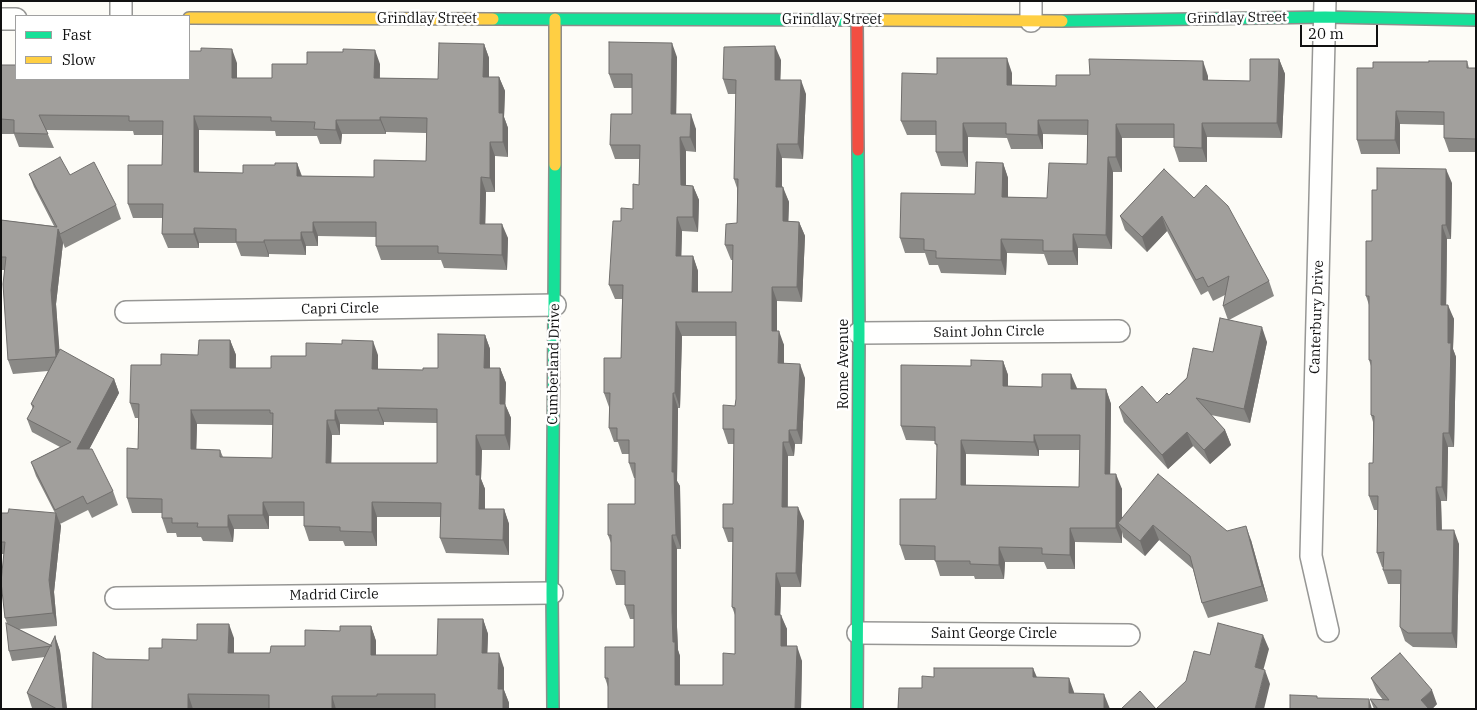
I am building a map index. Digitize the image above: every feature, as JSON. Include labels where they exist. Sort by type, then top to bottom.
[{"type":"street","points":[[121,1],[121,15]]},
{"type":"street","name":"Grindlay Street","points":[[190,18],[420,10],[555,19],[728,10],[857,20],[1031,11],[1325,9],[1476,20]]},
{"type":"street","name":"Canterbury Drive","points":[[1325,9],[1311,556],[1328,631]]},
{"type":"street","points":[[1,19],[15,19]]},
{"type":"street","name":"Cumberland Drive","points":[[553,709],[555,19]]},
{"type":"street","name":"Rome Avenue","points":[[856,709],[859,333],[857,20]]},
{"type":"street","name":"Capri Circle","points":[[126,312],[555,305]]},
{"type":"street","name":"Saint John Circle","points":[[859,333],[1119,331]]},
{"type":"street","name":"Madrid Circle","points":[[116,598],[552,593]]},
{"type":"street","name":"Saint George Circle","points":[[858,633],[1129,635]]},
{"type":"building","points":[[609,42],[672,43],[671,114],[691,114],[690,137],[680,137],[681,185],[693,186],[693,217],[677,217],[676,256],[693,256],[692,292],[732,292],[733,245],[725,245],[726,224],[737,223],[738,179],[734,179],[736,80],[723,79],[724,47],[775,46],[775,80],[801,80],[798,144],[777,144],[776,187],[783,187],[783,221],[799,222],[797,287],[772,287],[772,331],[779,331],[778,363],[800,364],[797,430],[789,430],[789,442],[783,442],[782,507],[798,507],[796,573],[776,573],[775,615],[781,615],[781,646],[797,646],[795,709],[608,709],[605,647],[634,647],[634,605],[625,605],[625,571],[611,570],[611,535],[608,535],[608,504],[635,504],[635,463],[629,463],[629,440],[617,440],[617,428],[609,428],[610,393],[604,393],[604,358],[621,358],[623,285],[609,285],[613,221],[621,221],[621,208],[633,209],[633,184],[639,185],[640,145],[610,145],[611,114],[632,114],[632,74],[609,74]],"holes":[[[676,322],[736,322],[735,406],[723,405],[723,429],[734,429],[733,504],[723,504],[723,528],[733,528],[732,607],[735,608],[735,654],[723,653],[723,685],[675,685],[675,642],[673,642],[672,612],[672,535],[676,535],[674,472],[672,472]]]},
{"type":"building","points":[[439,43],[484,44],[483,77],[499,77],[499,113],[503,113],[503,142],[490,142],[490,178],[481,177],[480,224],[502,224],[502,255],[438,253],[438,246],[376,246],[376,222],[313,222],[313,232],[301,232],[301,240],[236,242],[236,229],[194,228],[194,234],[162,234],[163,204],[128,204],[128,165],[162,165],[163,121],[129,121],[129,116],[39,115],[48,134],[14,133],[14,120],[1,119],[1,65],[15,65],[15,80],[190,80],[190,51],[201,51],[201,48],[232,49],[232,78],[272,78],[272,64],[307,64],[307,52],[343,52],[343,49],[375,50],[374,78],[438,79]],"holes":[[[194,116],[271,117],[271,121],[315,122],[314,129],[336,130],[336,120],[380,120],[380,117],[427,118],[426,161],[374,160],[374,177],[297,176],[297,163],[243,165],[243,173],[194,172]]]},
{"type":"building","points":[[937,58],[1007,58],[1007,85],[1056,86],[1056,75],[1090,75],[1089,59],[1203,61],[1203,80],[1250,81],[1250,59],[1279,59],[1277,123],[1202,123],[1202,148],[1174,147],[1174,124],[1116,124],[1116,157],[1108,157],[1106,235],[1073,234],[1073,251],[1043,251],[1043,240],[1001,239],[1001,260],[936,258],[936,251],[924,250],[924,239],[900,238],[901,193],[975,194],[976,162],[1003,163],[1002,197],[1047,198],[1049,163],[1087,164],[1088,120],[1038,120],[1038,135],[1006,134],[1006,123],[963,123],[963,152],[936,152],[936,121],[901,121],[902,73],[937,74]]},
{"type":"building","points":[[1467,61],[1467,68],[1476,68],[1476,139],[1444,138],[1444,112],[1396,111],[1395,140],[1357,140],[1357,68],[1373,68],[1373,62]]},
{"type":"building","points":[[60,157],[70,175],[94,162],[116,205],[60,234],[58,229],[51,290],[56,357],[8,360],[3,284],[6,257],[1,257],[1,220],[57,227],[29,174]]},
{"type":"building","points":[[1377,168],[1446,169],[1446,225],[1442,225],[1441,305],[1448,305],[1448,343],[1451,343],[1449,433],[1443,433],[1442,487],[1436,487],[1437,530],[1454,530],[1452,633],[1408,633],[1400,627],[1401,570],[1383,570],[1384,552],[1377,553],[1378,496],[1369,496],[1369,463],[1373,463],[1374,416],[1371,415],[1369,296],[1366,296],[1366,241],[1372,241],[1372,190],[1377,190]]},
{"type":"building","points":[[1164,169],[1194,198],[1206,185],[1228,206],[1269,281],[1223,306],[1229,276],[1208,287],[1203,277],[1196,280],[1162,216],[1142,237],[1120,216]]},
{"type":"building","points":[[1220,318],[1262,327],[1244,409],[1196,398],[1225,430],[1204,450],[1187,432],[1162,455],[1119,407],[1142,386],[1157,403],[1167,393],[1169,395],[1187,378],[1193,348],[1213,352]]},
{"type":"building","points":[[438,334],[485,335],[484,368],[500,368],[500,404],[505,404],[505,435],[476,435],[476,475],[480,475],[479,509],[504,509],[503,540],[440,538],[441,503],[372,502],[372,532],[340,531],[340,527],[304,526],[304,502],[263,502],[263,515],[228,515],[228,527],[197,527],[198,523],[172,523],[172,518],[162,518],[162,499],[127,498],[127,448],[138,449],[139,404],[130,403],[131,365],[161,365],[161,354],[198,355],[199,340],[230,340],[230,368],[271,368],[271,356],[306,356],[306,343],[342,344],[342,340],[373,341],[372,369],[423,370],[423,368],[438,368]],"holes":[[[378,408],[437,409],[437,463],[326,463],[327,420],[335,420],[335,410],[378,410]],[[191,410],[270,410],[270,413],[273,413],[272,458],[220,457],[220,450],[191,449]]]},
{"type":"building","points":[[60,349],[114,379],[77,449],[92,449],[113,491],[87,504],[83,496],[55,510],[31,462],[71,442],[27,419],[34,406],[31,404]]},
{"type":"building","points":[[971,360],[1003,361],[1003,386],[1042,387],[1042,374],[1071,374],[1071,389],[1106,389],[1105,474],[1116,474],[1116,528],[1070,528],[1070,555],[1042,554],[1042,548],[999,547],[999,565],[970,564],[970,561],[935,561],[935,546],[900,545],[900,499],[936,499],[937,444],[935,444],[935,427],[901,426],[901,365],[971,366]],"holes":[[[1034,435],[1080,435],[1079,487],[961,485],[961,440],[1034,442]]]},
{"type":"building","points":[[1158,474],[1227,531],[1246,526],[1262,586],[1202,603],[1190,556],[1153,525],[1140,541],[1118,523]]},
{"type":"building","points":[[9,509],[56,513],[49,580],[53,613],[5,618],[1,582],[5,542],[1,542],[1,513],[8,513]]},
{"type":"building","points":[[438,619],[483,619],[482,653],[499,653],[498,689],[503,689],[503,709],[435,709],[435,694],[332,696],[332,709],[269,709],[269,695],[188,694],[188,709],[92,709],[93,652],[106,659],[149,660],[149,648],[162,648],[162,639],[197,640],[197,624],[229,624],[228,653],[270,653],[271,646],[305,646],[305,630],[340,631],[340,626],[371,626],[371,655],[437,655]]},
{"type":"building","points":[[6,623],[52,646],[9,651]]},
{"type":"building","points":[[1218,623],[1263,635],[1255,667],[1265,670],[1255,709],[1156,709],[1186,681],[1194,651],[1210,655]]},
{"type":"building","points":[[55,636],[63,709],[57,709],[27,693]]},
{"type":"building","points":[[1400,653],[1432,690],[1421,700],[1429,709],[1378,709],[1370,699],[1389,700],[1371,678]]},
{"type":"building","points":[[934,668],[1033,668],[1033,677],[1069,678],[1069,693],[1104,694],[1104,709],[898,709],[899,688],[922,688],[922,676],[934,677]]},
{"type":"building","points":[[1140,691],[1156,709],[1121,709]]},
{"type":"building","points":[[1290,695],[1317,696],[1317,698],[1369,699],[1369,709],[1290,709]]},
{"type":"traffic: fast","points":[[1062,21],[1325,17],[1476,20]]},
{"type":"traffic: fast","points":[[493,19],[876,20]]},
{"type":"traffic: fast","points":[[857,709],[858,150]]},
{"type":"traffic: fast","points":[[553,709],[555,165]]},
{"type":"traffic: slow","points":[[190,18],[493,19]]},
{"type":"traffic: slow","points":[[555,19],[555,165]]},
{"type":"traffic: slow","points":[[876,20],[1062,21]]},
{"type":"traffic: jam","points":[[857,20],[858,150]]}]
